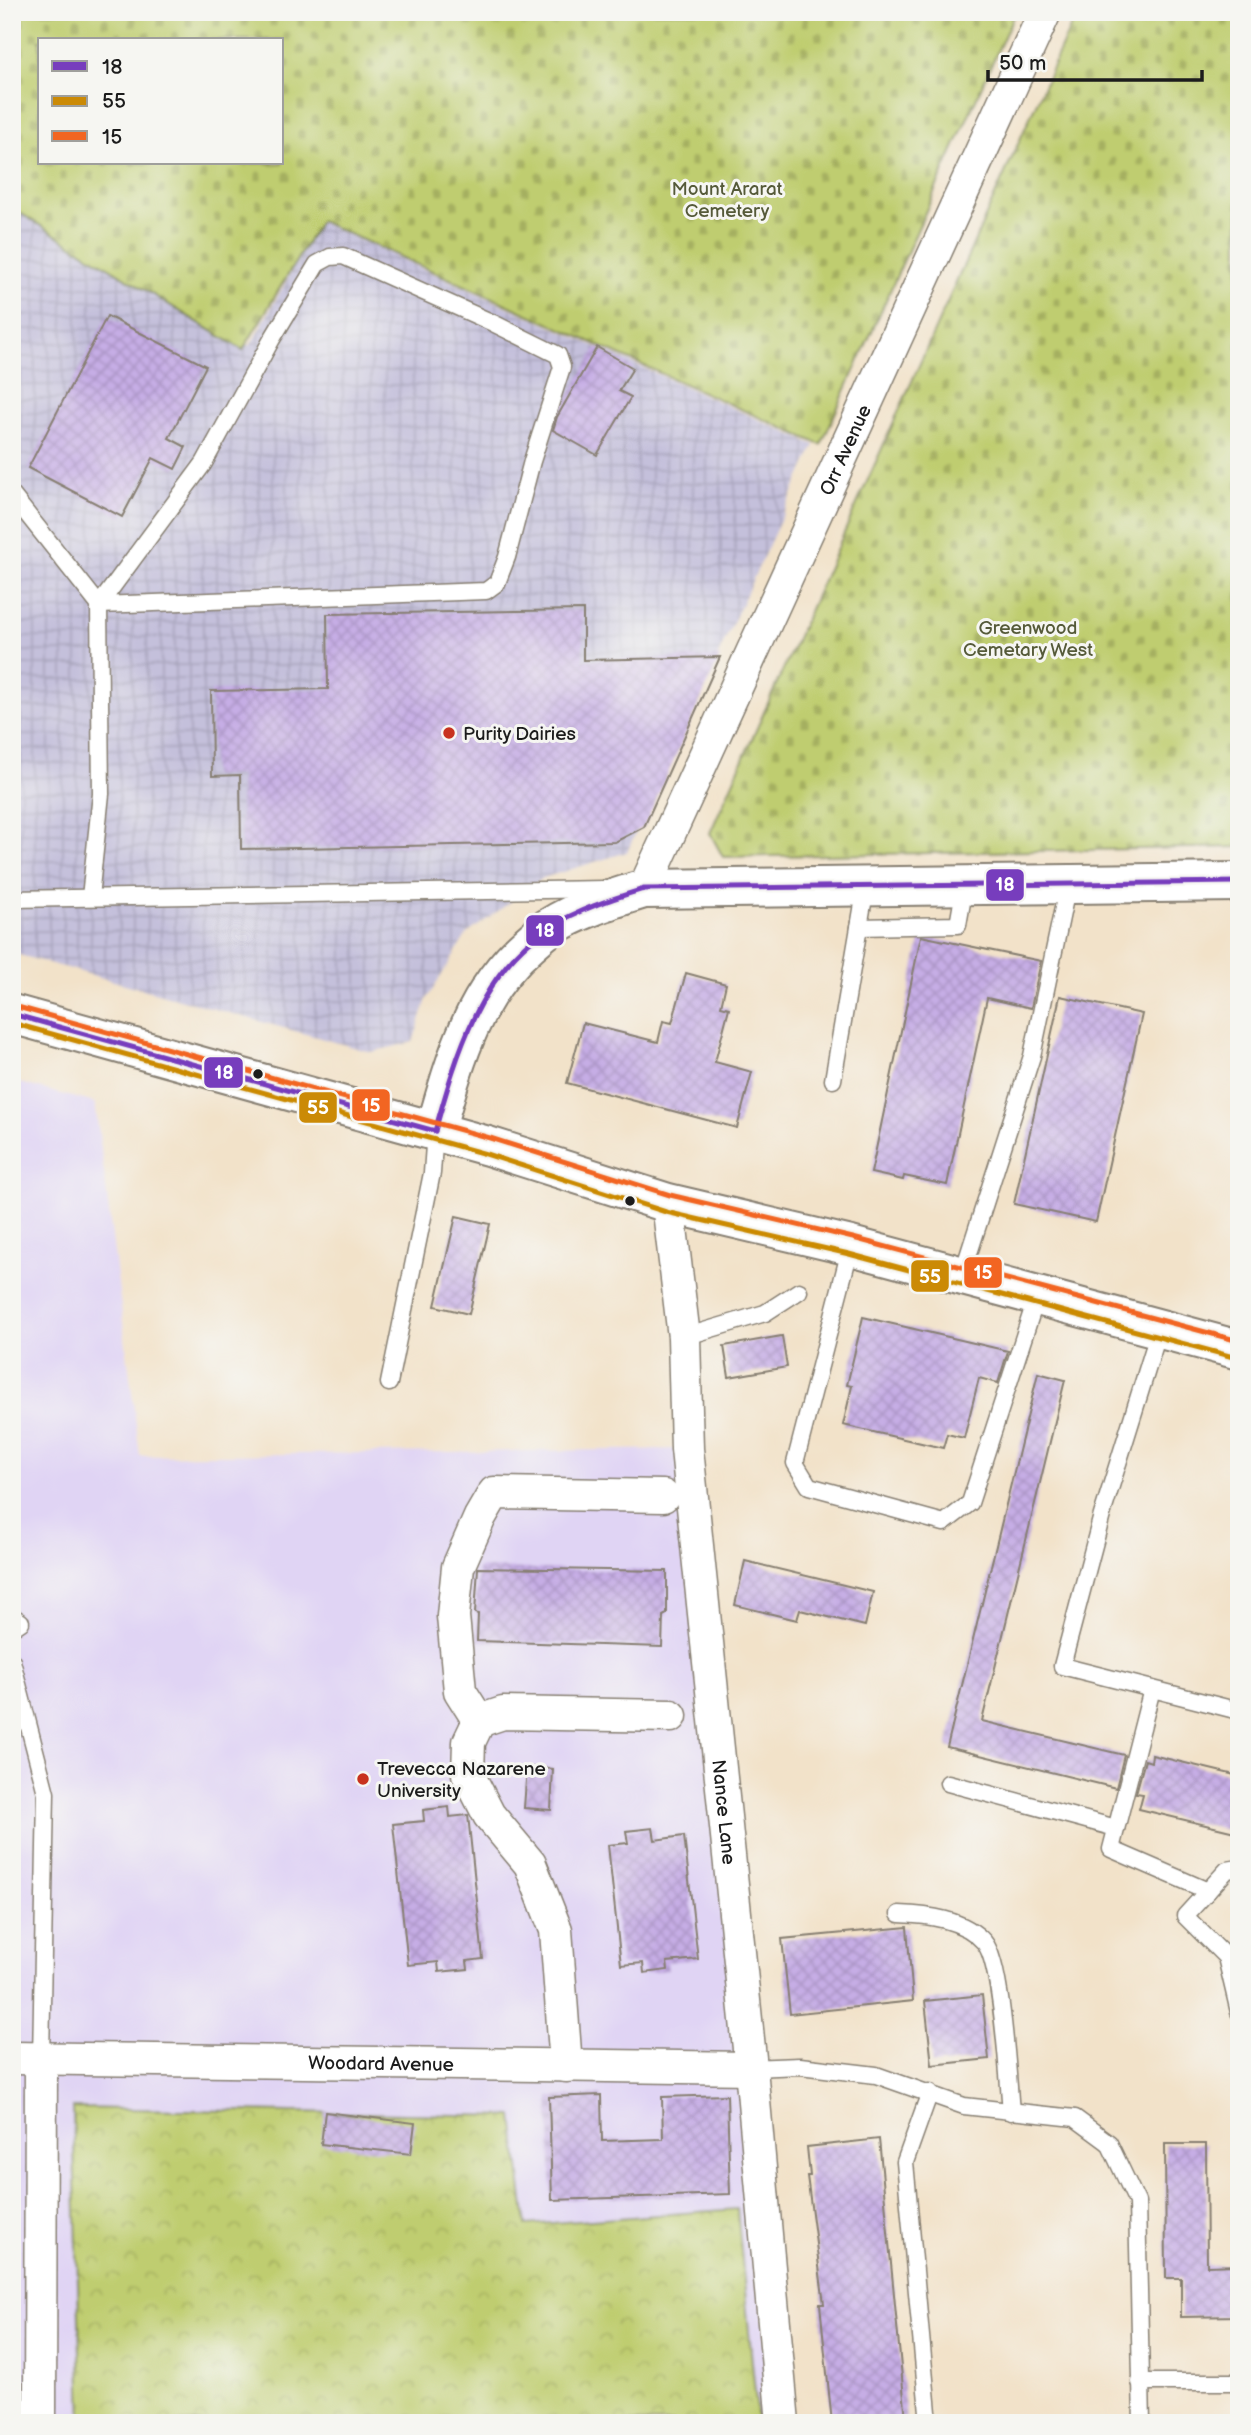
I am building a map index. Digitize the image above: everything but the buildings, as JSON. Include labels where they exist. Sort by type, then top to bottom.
[{"type":"main road","points":[[435,1131],[465,1034],[485,994],[511,960],[548,928],[591,906],[644,889],[1239,882]]},
{"type":"main road","points":[[12,1014],[435,1131],[668,1203],[851,1245],[1239,1350]]},
{"type":"street","name":"Orr Avenue","points":[[644,889],[1045,12]]},
{"type":"street","name":"Nance Lane","points":[[668,1203],[684,1337],[687,1449],[751,2068],[783,2423]]},
{"type":"street","points":[[479,1721],[460,1691],[453,1616],[458,1567],[494,1493],[663,1496]]},
{"type":"street","points":[[566,2066],[556,1930],[530,1864],[489,1815],[468,1774],[469,1742],[479,1721],[503,1713],[671,1716]]},
{"type":"street","name":"Woodard Avenue","points":[[27,2058],[751,2068]]},
{"type":"street","points":[[27,2058],[40,2423]]},
{"type":"lane","points":[[90,897],[101,794],[99,605],[204,463],[317,264],[330,257],[344,256],[558,355],[562,367],[532,461],[507,557],[497,583],[486,590],[99,605]]},
{"type":"lane","points":[[12,495],[99,605]]},
{"type":"lane","points":[[962,1275],[1032,1056],[1068,884]]},
{"type":"lane","points":[[859,927],[958,925],[965,885]]},
{"type":"lane","points":[[833,1080],[866,886]]},
{"type":"lane","points":[[12,899],[644,889]]},
{"type":"lane","points":[[389,1383],[432,1173],[435,1131]]},
{"type":"lane","points":[[851,1245],[795,1463],[809,1486],[944,1523],[970,1503],[1037,1296]]},
{"type":"lane","points":[[684,1337],[765,1313],[799,1291]]},
{"type":"lane","points":[[1160,1328],[1102,1515],[1062,1666],[1239,1711]]},
{"type":"lane","points":[[12,1616],[21,1622],[12,1628]]},
{"type":"lane","points":[[12,1661],[46,1793],[27,2058]]},
{"type":"lane","points":[[1152,1689],[1111,1849],[1208,1891]]},
{"type":"lane","points":[[947,1783],[1116,1828]]},
{"type":"lane","points":[[1239,1868],[1227,1870],[1185,1916],[1226,1957],[1239,2012]]},
{"type":"lane","points":[[899,1914],[924,1914],[960,1925],[985,1943],[997,1970],[1011,2112]]},
{"type":"lane","points":[[751,2068],[800,2066],[876,2074],[964,2106],[1076,2118],[1110,2143],[1137,2202],[1142,2423]]},
{"type":"lane","points":[[929,2423],[905,2162],[930,2092]]},
{"type":"lane","points":[[1140,2382],[1239,2382]]},
{"type":"shaded area","points":[[12,208],[250,346],[319,222],[815,445],[627,852],[543,878],[467,934],[427,999],[413,1042],[371,1052],[12,953]]},
{"type":"shaded area","name":"Trevecca Nazarene University","points":[[12,1081],[95,1103],[140,1456],[687,1449],[773,2423],[12,2423]]},
{"type":"green space","name":"Mount Ararat Cemetery","points":[[12,12],[1015,12],[821,445],[320,221],[243,350],[12,208]]},
{"type":"green space","name":"Greenwood Cemetary West","points":[[1077,12],[1239,12],[1239,847],[723,857],[710,833]]},
{"type":"green space","points":[[73,2108],[513,2116],[526,2225],[737,2209],[758,2423],[82,2423]]},
{"type":"transit line","name":"18","points":[[435,1131],[462,1045],[488,991],[505,967],[526,945],[550,927],[596,905],[644,889],[1239,882]]},
{"type":"transit line","name":"15","points":[[14,1006],[490,1138],[670,1195],[853,1238],[1239,1341]]},
{"type":"transit line","name":"18","points":[[12,1014],[435,1131]]},
{"type":"transit line","name":"55","points":[[12,1023],[486,1154],[666,1212],[849,1254],[1237,1358]]},
{"type":"place","name":"Purity Dairies","points":[[449,733]]},
{"type":"place","name":"Trevecca Nazarene University","points":[[363,1779]]}]
